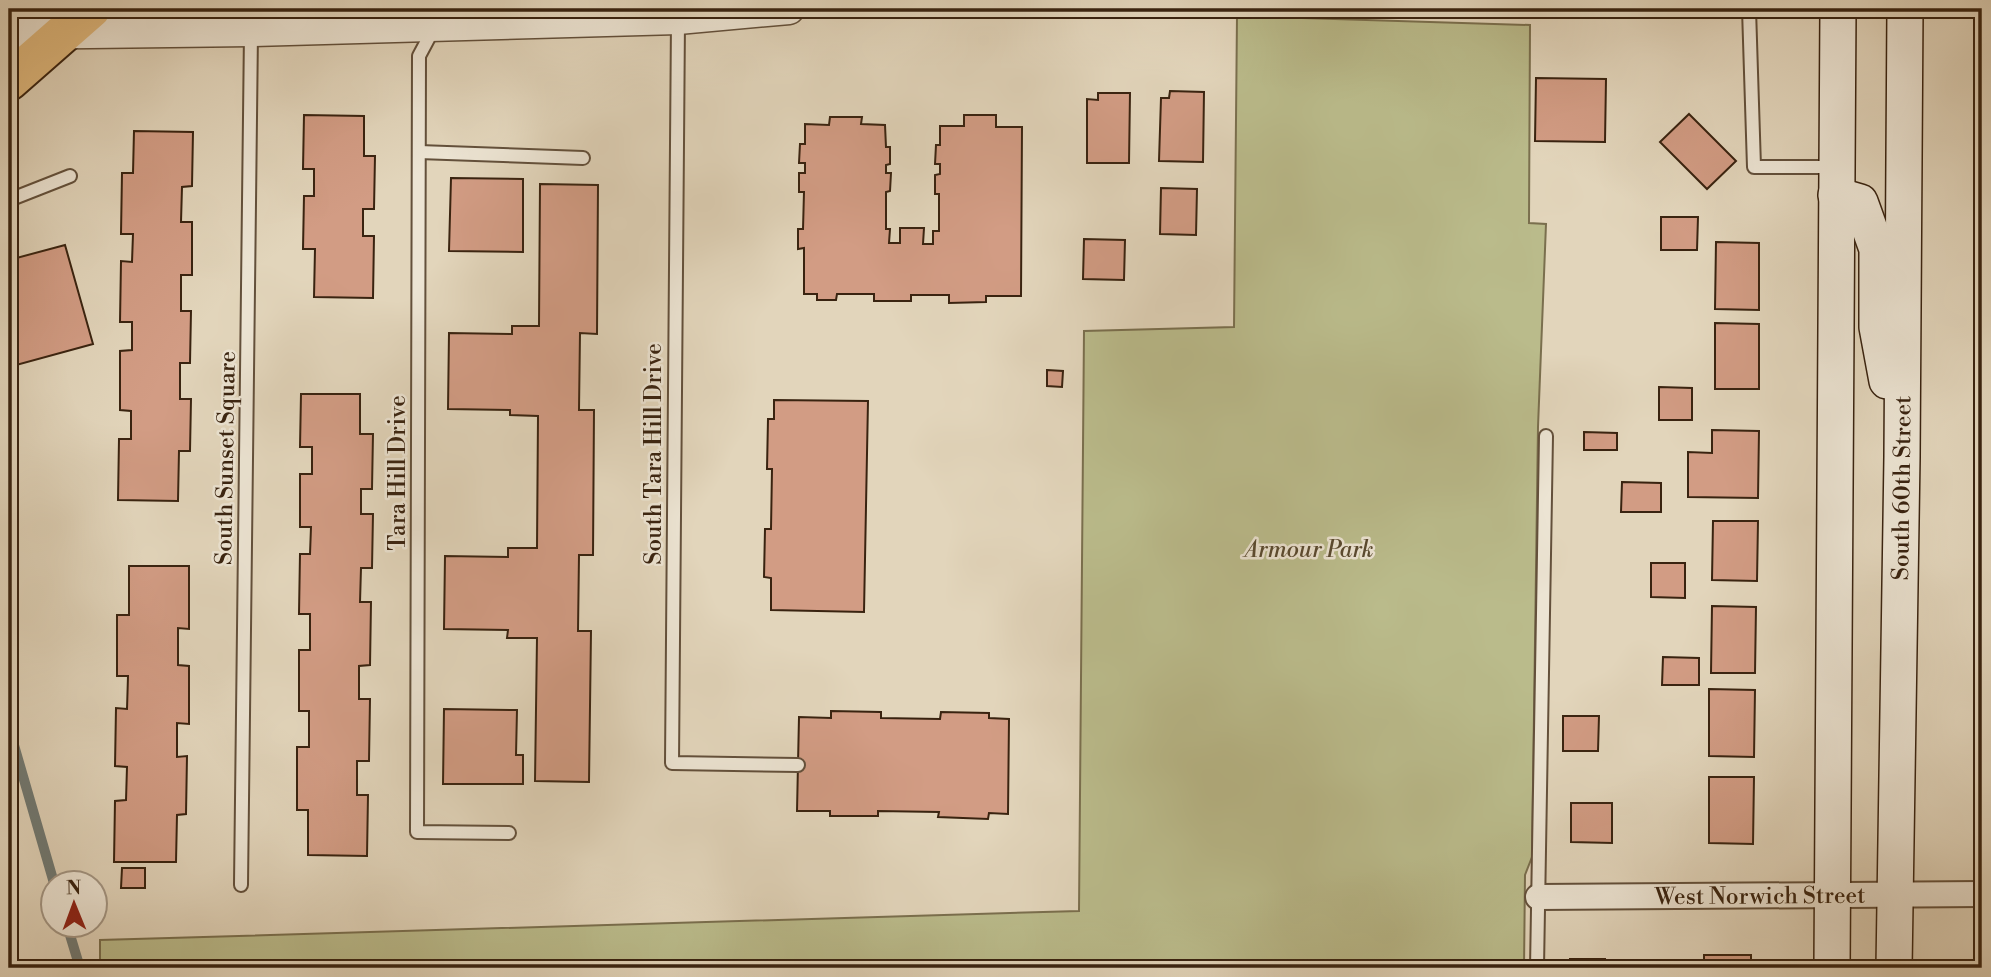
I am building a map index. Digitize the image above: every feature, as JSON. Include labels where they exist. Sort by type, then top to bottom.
[{"type":"main road","points":[[9,81],[91,9]]},
{"type":"main road","points":[[1832,968],[1838,9]]},
{"type":"main road","name":"South 60th Street","points":[[1894,968],[1902,457],[1905,9]]},
{"type":"main road","points":[[1836,181],[1860,202],[1877,249],[1877,327],[1902,457]]},
{"type":"street","points":[[9,34],[251,31],[434,17],[677,19],[789,9]]},
{"type":"street","name":"West Norwich Street","points":[[1538,897],[1982,894]]},
{"type":"lane","points":[[1749,9],[1754,167],[1836,181]]},
{"type":"lane","name":"Tara Hill Drive","points":[[434,17],[419,56],[416,832],[509,833]]},
{"type":"lane","name":"South Tara Hill Drive","points":[[677,19],[672,763],[798,765]]},
{"type":"lane","name":"South Sunset Square","points":[[242,885],[251,31]]},
{"type":"lane","points":[[419,152],[583,158]]},
{"type":"lane","points":[[9,200],[70,176]]},
{"type":"lane","points":[[1537,968],[1546,436]]},
{"type":"green space","name":"Armour Park","points":[[1237,16],[1530,25],[1529,223],[1546,224],[1538,427],[1532,857],[1525,875],[1524,968],[100,968],[100,940],[1079,911],[1084,331],[1234,327]]},
{"type":"building","points":[[1979,70],[1982,70],[1982,113],[1978,113]]},
{"type":"building","points":[[1536,78],[1606,79],[1605,142],[1535,141]]},
{"type":"building","points":[[1170,91],[1204,92],[1203,162],[1159,161],[1161,98],[1169,98]]},
{"type":"building","points":[[1098,93],[1130,93],[1129,163],[1087,163],[1087,99],[1098,100]]},
{"type":"building","points":[[1689,114],[1736,161],[1707,189],[1660,142]]},
{"type":"building","points":[[304,115],[364,116],[364,156],[375,156],[374,209],[363,209],[363,236],[374,236],[373,298],[314,297],[315,249],[303,249],[304,196],[314,196],[314,169],[303,169]]},
{"type":"building","points":[[964,115],[996,115],[996,127],[1022,127],[1021,296],[986,296],[986,302],[949,303],[949,295],[911,295],[911,301],[874,301],[874,294],[837,294],[836,300],[817,300],[817,294],[804,294],[804,248],[798,249],[798,229],[803,229],[804,192],[799,192],[799,173],[805,173],[805,163],[799,163],[800,144],[805,144],[805,124],[829,125],[830,117],[862,117],[861,124],[885,125],[886,147],[890,147],[890,164],[886,165],[886,173],[891,173],[890,191],[886,192],[886,229],[890,229],[889,243],[900,243],[900,228],[924,228],[923,244],[933,244],[933,231],[939,231],[939,194],[935,194],[935,175],[940,174],[940,164],[935,164],[936,145],[940,145],[940,126],[964,126]]},
{"type":"building","points":[[134,131],[193,132],[192,186],[182,187],[181,222],[192,222],[192,275],[181,275],[181,311],[191,311],[190,363],[180,363],[180,399],[191,399],[190,451],[179,451],[178,501],[118,500],[119,439],[131,439],[131,411],[120,410],[120,351],[132,350],[132,322],[120,322],[121,261],[132,262],[133,234],[121,234],[122,173],[133,173]]},
{"type":"building","points":[[451,178],[523,179],[523,252],[449,251]]},
{"type":"building","points":[[540,184],[598,185],[597,334],[580,333],[579,410],[594,410],[593,555],[579,555],[578,631],[591,631],[589,782],[535,781],[537,638],[507,638],[508,630],[444,629],[445,556],[508,557],[508,548],[537,548],[538,416],[510,415],[510,410],[448,409],[449,333],[512,334],[512,326],[539,326]]},
{"type":"building","points":[[1161,188],[1197,189],[1196,235],[1160,234]]},
{"type":"building","points":[[1661,217],[1698,217],[1697,250],[1661,250]]},
{"type":"building","points":[[1084,239],[1125,240],[1124,280],[1083,279]]},
{"type":"building","points":[[1716,242],[1759,243],[1759,310],[1715,309]]},
{"type":"building","points":[[65,245],[93,344],[9,367],[9,260]]},
{"type":"building","points":[[1715,323],[1759,324],[1759,389],[1715,389]]},
{"type":"building","points":[[1047,370],[1063,371],[1062,387],[1047,386]]},
{"type":"building","points":[[1659,387],[1692,388],[1692,420],[1659,420]]},
{"type":"building","points":[[301,394],[360,394],[360,434],[373,434],[372,489],[361,489],[361,514],[373,514],[372,568],[361,568],[360,602],[371,602],[370,665],[359,666],[359,699],[370,699],[369,761],[357,761],[357,795],[368,795],[367,856],[308,855],[308,810],[297,810],[297,747],[309,747],[309,711],[299,711],[299,650],[310,650],[310,614],[299,614],[300,554],[310,554],[311,527],[300,527],[300,474],[312,474],[312,447],[300,447]]},
{"type":"building","points":[[774,400],[868,401],[864,612],[771,610],[771,578],[764,577],[765,529],[771,529],[772,469],[767,469],[768,419],[774,419]]},
{"type":"building","points":[[1712,430],[1759,431],[1758,498],[1688,497],[1688,452],[1712,453]]},
{"type":"building","points":[[1584,432],[1617,433],[1617,450],[1584,450]]},
{"type":"building","points":[[1622,482],[1661,483],[1661,512],[1621,512]]},
{"type":"building","points":[[1713,521],[1758,521],[1757,581],[1712,580]]},
{"type":"building","points":[[1651,563],[1685,563],[1685,598],[1651,597]]},
{"type":"building","points":[[129,566],[189,566],[189,629],[178,628],[178,665],[189,666],[189,724],[177,723],[177,757],[187,756],[186,814],[177,815],[176,862],[114,862],[115,801],[126,800],[127,767],[115,766],[116,708],[127,709],[128,676],[117,676],[117,615],[129,615]]},
{"type":"building","points":[[1712,606],[1756,607],[1755,673],[1711,673]]},
{"type":"building","points":[[1663,657],[1699,658],[1699,685],[1662,685]]},
{"type":"building","points":[[1709,689],[1755,690],[1754,757],[1709,756]]},
{"type":"building","points":[[444,709],[517,710],[516,755],[523,755],[523,784],[443,784]]},
{"type":"building","points":[[831,711],[881,712],[881,718],[940,719],[941,712],[989,713],[989,718],[1009,719],[1008,814],[989,813],[988,819],[938,817],[939,812],[878,811],[878,816],[830,816],[830,811],[797,811],[799,717],[831,718]]},
{"type":"building","points":[[1563,716],[1599,716],[1598,751],[1563,751]]},
{"type":"building","points":[[1709,777],[1754,777],[1753,844],[1709,843]]},
{"type":"building","points":[[1571,803],[1612,803],[1612,843],[1571,842]]},
{"type":"building","points":[[122,868],[145,868],[145,888],[121,888]]},
{"type":"building","points":[[1704,955],[1751,955],[1751,968],[1704,968]]},
{"type":"building","points":[[1570,959],[1605,959],[1605,968],[1570,968]]},
{"type":"waterway","points":[[9,728],[50,869]]},
{"type":"waterway","points":[[71,939],[80,968]]}]
